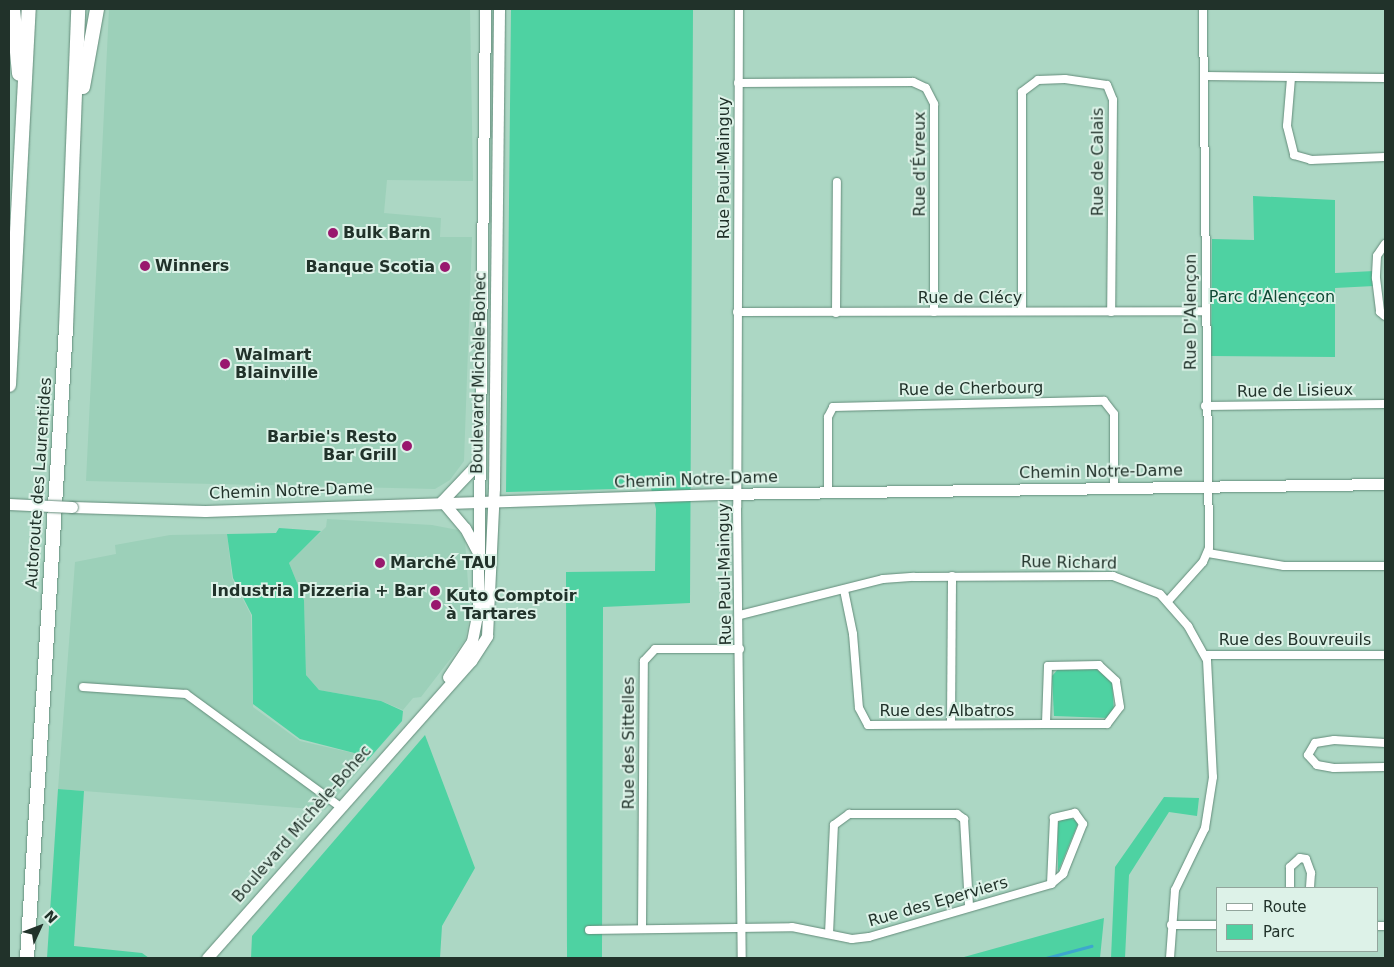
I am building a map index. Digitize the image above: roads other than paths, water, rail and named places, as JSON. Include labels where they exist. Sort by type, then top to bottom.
[{"type":"highway","points":[[13,9],[23,117]]},
{"type":"highway","points":[[9,384],[29,9]]},
{"type":"highway","name":"Autoroute des Laurentides","points":[[27,958],[76,125],[78,9]]},
{"type":"highway","points":[[76,125],[97,9]]},
{"type":"street","name":"Boulevard Michèle-Bohec","points":[[422,712],[472,641],[477,616],[485,9]]},
{"type":"street","name":"Boulevard Michèle-Bohec","points":[[207,958],[422,712],[474,658],[487,636],[493,502],[499,9]]},
{"type":"street","name":"Rue Paul-Mainguy","points":[[739,9],[736,312],[742,958]]},
{"type":"street","name":"Rue D'Alençon","points":[[1203,9],[1203,311],[1208,553]]},
{"type":"street","points":[[1204,76],[1385,78]]},
{"type":"street","points":[[1291,78],[1287,126],[1294,155],[1312,160],[1385,157]]},
{"type":"street","name":"Rue de Calais","points":[[1022,311],[1022,92],[1038,80],[1065,80],[1108,85],[1113,100],[1111,312]]},
{"type":"street","name":"Rue d'Évreux","points":[[738,83],[913,82],[926,88],[934,104],[934,312]]},
{"type":"street","points":[[836,313],[837,182]]},
{"type":"street","points":[[1385,244],[1376,256],[1376,278],[1380,312],[1385,316]]},
{"type":"street","name":"Rue de Clécy","points":[[736,312],[1203,311]]},
{"type":"street","name":"Rue de Cherbourg","points":[[828,492],[828,417],[834,407],[1104,401],[1114,414],[1114,488]]},
{"type":"street","name":"Rue de Lisieux","points":[[1205,406],[1385,404]]},
{"type":"street","points":[[479,555],[465,528],[442,501],[480,461]]},
{"type":"street","name":"Chemin Notre-Dame","points":[[9,504],[72,508],[205,511],[442,501],[493,502],[738,494],[1385,484]]},
{"type":"street","points":[[1168,601],[1208,553],[1284,566],[1385,566]]},
{"type":"street","points":[[951,724],[952,576]]},
{"type":"street","name":"Rue Richard","points":[[740,616],[883,579],[952,576],[1113,576],[1144,585],[1168,601],[1206,655]]},
{"type":"street","name":"Rue des Albatros","points":[[844,590],[862,717],[868,725],[1107,724],[1120,707],[1116,681],[1099,666],[1048,666],[1046,724]]},
{"type":"street","name":"Rue des Sittelles","points":[[642,928],[644,661],[656,649],[740,649]]},
{"type":"street","name":"Rue des Bouvreuils","points":[[1206,655],[1385,654]]},
{"type":"street","points":[[1170,958],[1171,925],[1176,890],[1205,828],[1213,776],[1206,655]]},
{"type":"street","points":[[83,687],[186,694],[339,806]]},
{"type":"street","points":[[1385,743],[1334,740],[1315,743],[1308,755],[1317,765],[1334,768],[1385,767]]},
{"type":"street","points":[[1075,813],[1083,824],[1063,874],[1051,884],[1054,818],[1075,813]]},
{"type":"street","points":[[829,934],[834,825],[849,814],[957,814],[964,819],[969,907]]},
{"type":"street","points":[[1290,887],[1290,867],[1300,858],[1306,859],[1311,873],[1310,887]]},
{"type":"street","name":"Rue des Eperviers","points":[[589,930],[792,927],[829,934],[869,937],[1051,884]]},
{"type":"street","points":[[1171,925],[1216,926]]},
{"type":"waterway","points":[[1046,958],[1091,946]]},
{"type":"place","name":"Bulk Barn","points":[[333,233]]},
{"type":"place","name":"Winners","points":[[145,266]]},
{"type":"place","name":"Banque Scotia","points":[[445,267]]},
{"type":"place","name":"Walmart Blainville","points":[[225,364]]},
{"type":"place","name":"Barbie's Resto Bar Grill","points":[[407,446]]},
{"type":"place","name":"Marché TAU","points":[[380,563]]},
{"type":"place","name":"Industria Pizzeria + Bar","points":[[435,591]]},
{"type":"place","name":"Kuto Comptoir à Tartares","points":[[436,605]]},
{"type":"park label","name":"Parc d'Alençcon","points":[[1272,297]]}]
